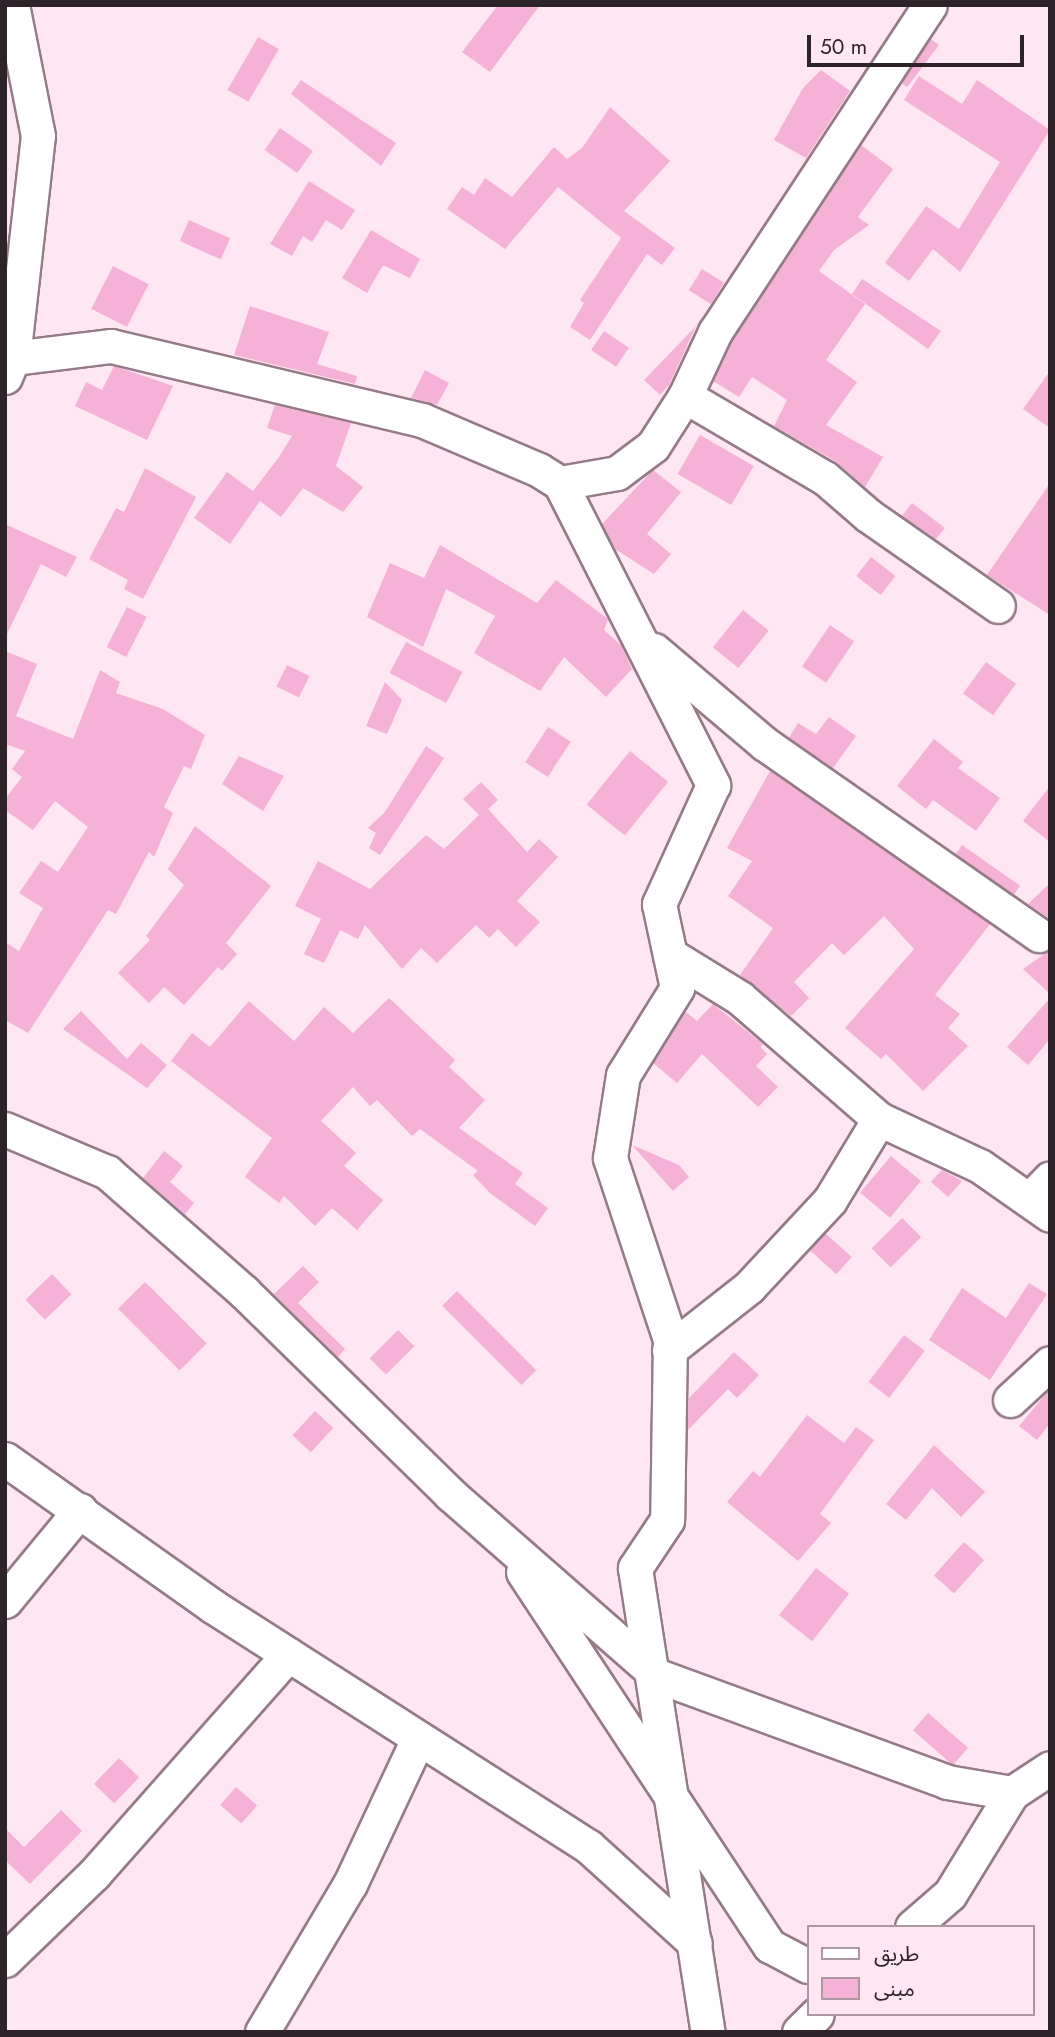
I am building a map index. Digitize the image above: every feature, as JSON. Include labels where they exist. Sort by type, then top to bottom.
[{"type":"street","points":[[12,5],[38,136],[9,367],[111,346],[422,420],[559,483],[617,473],[653,446],[685,396],[715,332],[930,5]]},
{"type":"street","points":[[685,396],[825,478],[869,516],[998,606]]},
{"type":"street","points":[[559,483],[644,641],[713,785],[659,904],[677,988],[623,1075],[610,1158],[669,1350],[667,1520],[635,1568],[708,2032]]},
{"type":"street","points":[[644,641],[765,744],[1039,935]]},
{"type":"street","points":[[670,956],[740,998],[879,1119],[1043,1198]]},
{"type":"street","points":[[669,1350],[749,1287],[830,1200],[879,1119]]},
{"type":"street","points":[[5,1129],[107,1172],[244,1292],[501,1539],[653,1672],[947,1782],[1012,1793]]},
{"type":"street","points":[[1010,1400],[1050,1363]]},
{"type":"street","points":[[5,1459],[288,1655],[588,1846],[695,1943]]},
{"type":"street","points":[[5,1601],[80,1510]]},
{"type":"street","points":[[501,1539],[673,1804],[770,1946],[806,1965]]},
{"type":"street","points":[[5,1960],[94,1874],[288,1655]]},
{"type":"street","points":[[262,2032],[349,1884],[418,1739]]},
{"type":"street","points":[[914,1925],[950,1894],[1012,1793],[1050,1768]]},
{"type":"street","points":[[799,2032],[815,2016]]},
{"type":"building","points":[[498,5],[540,5],[490,72],[462,52]]},
{"type":"building","points":[[258,37],[279,49],[248,102],[228,90]]},
{"type":"building","points":[[931,39],[939,45],[907,87],[899,81]]},
{"type":"building","points":[[821,70],[850,91],[806,158],[774,140],[803,88]]},
{"type":"building","points":[[919,76],[962,104],[977,80],[1050,130],[960,272],[933,249],[909,281],[885,263],[926,206],[959,229],[1000,162],[904,100]]},
{"type":"building","points":[[301,80],[396,143],[381,166],[291,94]]},
{"type":"building","points":[[610,107],[670,161],[624,211],[675,248],[662,265],[647,254],[590,340],[570,327],[584,303],[580,300],[621,238],[558,187],[505,249],[447,209],[462,187],[474,195],[485,178],[512,197],[554,147],[567,159],[582,148]]},
{"type":"building","points":[[280,128],[313,151],[297,173],[265,150]]},
{"type":"building","points":[[861,145],[893,169],[858,217],[869,225],[834,250],[819,271],[865,304],[826,360],[857,382],[826,425],[883,457],[865,487],[835,461],[774,426],[787,400],[752,377],[739,397],[713,381],[732,341]]},
{"type":"building","points":[[309,181],[355,210],[342,230],[326,220],[312,242],[303,236],[292,256],[270,244]]},
{"type":"building","points":[[189,220],[230,238],[221,259],[180,241]]},
{"type":"building","points":[[371,230],[420,259],[410,278],[383,265],[367,293],[342,278]]},
{"type":"building","points":[[113,266],[149,284],[127,327],[91,309]]},
{"type":"building","points":[[702,269],[724,283],[711,304],[689,290]]},
{"type":"building","points":[[862,279],[941,331],[928,349],[852,294]]},
{"type":"building","points":[[250,306],[329,332],[317,364],[357,376],[355,384],[234,355]]},
{"type":"building","points":[[696,326],[669,385],[660,395],[644,380]]},
{"type":"building","points":[[604,331],[629,348],[616,367],[591,350]]},
{"type":"building","points":[[114,366],[173,386],[147,440],[75,406],[86,382],[102,390]]},
{"type":"building","points":[[425,370],[449,383],[437,405],[411,398]]},
{"type":"building","points":[[1050,371],[1050,428],[1023,409]]},
{"type":"building","points":[[275,405],[351,423],[336,466],[363,487],[343,512],[303,488],[281,517],[260,501],[230,544],[194,518],[227,472],[253,491],[279,457],[292,436],[267,428]]},
{"type":"building","points":[[700,435],[754,466],[731,505],[678,474]]},
{"type":"building","points":[[145,468],[196,497],[143,599],[124,589],[128,580],[89,559],[116,508],[124,512]]},
{"type":"building","points":[[653,470],[681,492],[647,534],[671,554],[654,574],[615,549],[602,524]]},
{"type":"building","points":[[1050,483],[1050,615],[987,575]]},
{"type":"building","points":[[912,503],[945,528],[936,539],[902,516]]},
{"type":"building","points":[[5,524],[77,557],[66,577],[41,564],[5,638]]},
{"type":"building","points":[[440,545],[537,603],[556,580],[608,619],[604,630],[621,645],[632,669],[606,697],[564,657],[540,691],[474,653],[495,616],[446,589],[423,647],[367,617],[390,563],[424,578]]},
{"type":"building","points":[[871,557],[895,576],[881,595],[856,576]]},
{"type":"building","points":[[127,607],[147,617],[126,657],[107,647]]},
{"type":"building","points":[[743,610],[769,631],[738,668],[713,647]]},
{"type":"building","points":[[830,625],[854,641],[826,683],[802,666]]},
{"type":"building","points":[[406,642],[463,672],[446,703],[390,673]]},
{"type":"building","points":[[5,651],[37,664],[16,716],[73,739],[100,670],[120,682],[116,693],[163,709],[205,735],[191,769],[184,766],[164,807],[173,813],[154,857],[149,852],[116,914],[108,910],[28,1033],[5,1020],[5,942],[19,951],[43,908],[19,893],[41,861],[58,872],[88,827],[55,801],[33,830],[5,810],[5,799],[22,777],[12,769],[25,751],[5,744]]},
{"type":"building","points":[[986,662],[1016,684],[993,715],[963,694]]},
{"type":"building","points":[[287,665],[309,676],[299,698],[276,687]]},
{"type":"building","points":[[385,682],[402,700],[387,734],[366,726]]},
{"type":"building","points":[[829,717],[856,736],[833,768],[789,738],[798,723],[816,734]]},
{"type":"building","points":[[548,727],[571,742],[548,777],[525,762]]},
{"type":"building","points":[[934,739],[963,762],[958,768],[1000,798],[976,831],[933,800],[926,809],[897,786]]},
{"type":"building","points":[[426,746],[444,758],[380,855],[369,848],[376,833],[368,828],[385,812]]},
{"type":"building","points":[[630,751],[668,782],[625,835],[587,805]]},
{"type":"building","points":[[239,756],[284,776],[263,811],[222,784]]},
{"type":"building","points":[[770,771],[990,924],[935,995],[960,1014],[948,1028],[968,1046],[923,1091],[886,1054],[881,1059],[845,1028],[914,949],[884,916],[844,955],[832,943],[794,982],[809,998],[791,1016],[740,975],[773,928],[728,896],[752,861],[727,848]]},
{"type":"building","points":[[481,782],[498,800],[488,809],[527,852],[539,839],[558,857],[517,901],[540,922],[516,947],[498,929],[489,938],[476,925],[437,963],[421,948],[402,969],[365,925],[358,939],[340,930],[324,963],[304,954],[321,919],[295,906],[318,861],[370,889],[426,835],[444,849],[479,815],[463,799]]},
{"type":"building","points":[[1050,786],[1050,842],[1023,821]]},
{"type":"building","points":[[195,826],[271,886],[226,943],[237,954],[222,971],[218,967],[184,1005],[164,987],[149,1003],[118,973],[150,940],[146,936],[184,885],[168,869]]},
{"type":"building","points":[[962,845],[1020,886],[1014,895],[956,854]]},
{"type":"building","points":[[1050,883],[1050,919],[1028,904]]},
{"type":"building","points":[[1050,950],[1050,994],[1023,969]]},
{"type":"building","points":[[389,998],[455,1060],[449,1067],[485,1100],[459,1128],[523,1173],[515,1184],[548,1208],[535,1226],[490,1193],[473,1175],[478,1171],[420,1129],[412,1136],[377,1100],[370,1106],[353,1087],[321,1121],[356,1153],[344,1166],[383,1200],[357,1230],[332,1208],[315,1226],[284,1196],[279,1203],[245,1177],[272,1138],[171,1061],[192,1033],[210,1047],[249,1001],[294,1041],[324,1007],[353,1033]]},
{"type":"building","points":[[1050,998],[1050,1039],[1028,1065],[1007,1047]]},
{"type":"building","points":[[713,1004],[763,1044],[760,1047],[767,1054],[756,1066],[778,1087],[758,1107],[702,1054],[677,1083],[653,1063],[685,1011],[697,1021]]},
{"type":"building","points":[[81,1011],[127,1059],[141,1043],[167,1065],[147,1088],[63,1029]]},
{"type":"building","points":[[632,1145],[679,1165],[689,1177],[673,1191]]},
{"type":"building","points":[[164,1151],[183,1166],[170,1182],[194,1203],[185,1214],[143,1178]]},
{"type":"building","points":[[891,1156],[921,1181],[890,1218],[860,1193]]},
{"type":"building","points":[[942,1170],[962,1181],[948,1197],[931,1182]]},
{"type":"building","points":[[902,1218],[921,1237],[891,1267],[872,1248]]},
{"type":"building","points":[[825,1233],[852,1257],[836,1274],[810,1250]]},
{"type":"building","points":[[303,1266],[319,1282],[298,1303],[345,1349],[338,1357],[274,1294]]},
{"type":"building","points":[[52,1274],[71,1294],[45,1320],[25,1300]]},
{"type":"building","points":[[145,1282],[207,1344],[180,1370],[118,1309]]},
{"type":"building","points":[[1029,1283],[1047,1294],[990,1380],[929,1340],[962,1288],[1006,1318]]},
{"type":"building","points":[[457,1291],[536,1370],[521,1385],[442,1306]]},
{"type":"building","points":[[398,1330],[414,1346],[386,1375],[370,1358]]},
{"type":"building","points":[[904,1335],[925,1351],[889,1398],[868,1382]]},
{"type":"building","points":[[734,1352],[759,1375],[737,1398],[728,1389],[688,1430],[688,1399]]},
{"type":"building","points":[[1050,1389],[1050,1423],[1037,1440],[1019,1426]]},
{"type":"building","points":[[315,1411],[333,1428],[311,1452],[292,1435]]},
{"type":"building","points":[[807,1415],[844,1443],[856,1427],[874,1440],[820,1514],[831,1523],[798,1561],[727,1502],[753,1471],[760,1477]]},
{"type":"building","points":[[934,1445],[985,1492],[961,1517],[932,1488],[906,1520],[886,1504]]},
{"type":"building","points":[[964,1542],[984,1560],[954,1594],[934,1575]]},
{"type":"building","points":[[816,1568],[849,1594],[812,1641],[779,1615]]},
{"type":"building","points":[[928,1713],[968,1748],[953,1765],[913,1730]]},
{"type":"building","points":[[119,1758],[139,1777],[114,1803],[94,1784]]},
{"type":"building","points":[[236,1787],[257,1805],[241,1823],[220,1805]]},
{"type":"building","points":[[61,1810],[82,1831],[30,1884],[5,1860],[5,1828],[24,1847]]}]
